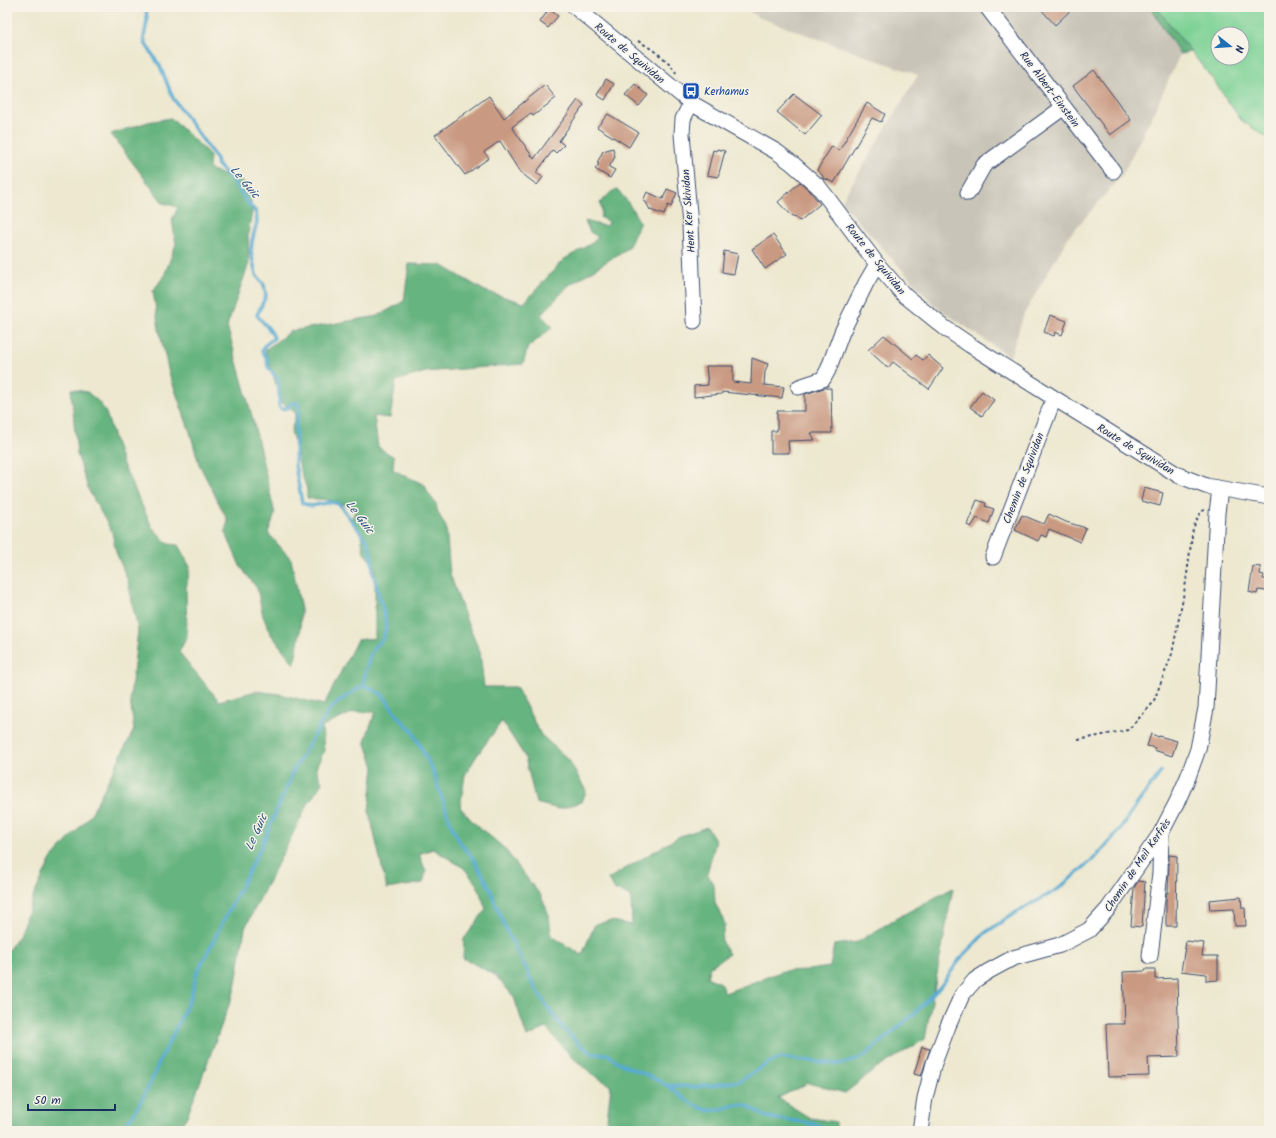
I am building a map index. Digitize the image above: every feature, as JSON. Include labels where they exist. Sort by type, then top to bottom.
[{"type":"street","name":"Route de Squividan","points":[[575,7],[691,103],[771,148],[793,164],[818,186],[877,264],[904,295],[945,328],[1178,475],[1206,486],[1269,497]]},
{"type":"street","name":"Rue Albert-Einstein","points":[[987,7],[1113,171]]},
{"type":"street","name":"Hent Ker Skividan","points":[[691,103],[683,119],[682,134],[690,226],[694,320]]},
{"type":"street","points":[[968,193],[984,166],[1064,107]]},
{"type":"street","points":[[799,387],[823,379],[828,370],[842,332],[877,264]]},
{"type":"street","name":"Chemin de Squividan","points":[[993,557],[1054,398]]},
{"type":"street","name":"Chemin de Meil Kerfrès","points":[[920,1131],[924,1098],[934,1063],[962,995],[975,980],[1013,958],[1060,945],[1089,930],[1108,909],[1161,833],[1177,802],[1198,749],[1206,708],[1220,489]]},
{"type":"street","points":[[1150,956],[1160,873],[1161,833]]},
{"type":"path","points":[[1078,740],[1128,730],[1153,703],[1172,654],[1186,582],[1193,528],[1201,511],[1218,507]]},
{"type":"shaded area","points":[[744,7],[1150,7],[1180,54],[1156,108],[1122,175],[1069,236],[1024,314],[1010,357],[934,305],[841,202],[918,75],[758,17]]},
{"type":"green space","points":[[1150,7],[1156,7],[1191,52],[1180,54]]},
{"type":"green space","points":[[1156,7],[1269,7],[1269,139],[1241,120],[1214,81]]},
{"type":"green space","points":[[171,118],[210,155],[209,169],[249,185],[252,212],[248,234],[249,263],[227,326],[253,420],[275,514],[268,533],[291,559],[301,610],[300,633],[294,664],[270,633],[263,616],[257,588],[240,566],[225,531],[228,521],[199,464],[190,432],[169,373],[159,329],[153,291],[164,276],[176,244],[172,220],[178,207],[163,203],[111,134],[148,122]]},
{"type":"green space","points":[[617,189],[627,201],[640,222],[628,248],[568,286],[541,315],[553,327],[528,347],[523,364],[425,372],[396,381],[390,418],[374,416],[378,447],[394,457],[393,470],[425,485],[428,493],[436,504],[438,513],[446,527],[450,574],[467,622],[480,652],[484,687],[516,687],[541,735],[569,760],[586,791],[582,802],[559,809],[536,803],[525,757],[502,721],[465,775],[460,807],[473,822],[503,847],[541,896],[549,915],[551,936],[582,955],[595,924],[611,921],[632,925],[631,897],[614,889],[608,879],[680,836],[707,827],[716,841],[707,873],[714,886],[715,903],[725,924],[721,941],[729,954],[710,967],[707,977],[720,983],[725,993],[783,971],[830,967],[834,945],[858,942],[895,919],[953,888],[925,1039],[876,1069],[845,1093],[808,1083],[778,1098],[810,1118],[836,1122],[836,1131],[598,1131],[607,1119],[611,1086],[592,1074],[571,1056],[546,1028],[527,1037],[514,997],[495,975],[463,958],[464,939],[486,909],[477,885],[464,868],[433,849],[419,854],[426,872],[423,883],[387,889],[369,811],[374,767],[365,741],[376,712],[354,712],[322,727],[324,751],[316,768],[322,783],[308,804],[245,928],[235,989],[187,1117],[176,1131],[7,1131],[7,952],[19,934],[34,895],[51,859],[90,816],[134,730],[130,699],[138,631],[128,581],[116,552],[112,532],[89,491],[77,454],[71,389],[87,392],[100,403],[106,413],[121,460],[152,527],[168,544],[178,545],[190,567],[186,589],[187,637],[179,652],[219,701],[256,691],[279,694],[324,705],[357,640],[375,638],[375,566],[364,553],[361,535],[351,521],[356,508],[329,500],[307,498],[307,489],[300,469],[296,447],[291,432],[296,413],[282,403],[265,350],[291,331],[378,316],[404,301],[409,264],[441,265],[485,291],[524,303],[563,260],[592,243],[598,237],[590,232],[585,221],[604,226],[610,223],[600,217],[602,211],[600,203],[611,192]]},
{"type":"building","points":[[1039,7],[1074,7],[1055,25]]},
{"type":"building","points":[[549,9],[558,16],[548,28],[540,22]]},
{"type":"building","points":[[1094,70],[1131,120],[1110,135],[1073,86]]},
{"type":"building","points":[[606,79],[614,84],[605,100],[597,95]]},
{"type":"building","points":[[635,84],[648,95],[639,106],[625,95]]},
{"type":"building","points":[[545,85],[556,98],[533,116],[531,113],[512,127],[534,159],[578,100],[584,105],[559,141],[564,145],[556,153],[553,150],[536,173],[543,177],[537,185],[520,172],[500,141],[484,152],[489,158],[465,175],[435,135],[489,96],[504,118]]},
{"type":"building","points":[[794,94],[822,115],[805,135],[777,112]]},
{"type":"building","points":[[867,103],[885,114],[881,122],[872,118],[834,183],[823,179],[823,176],[817,170],[832,146],[839,151]]},
{"type":"building","points":[[608,114],[638,132],[629,147],[597,127]]},
{"type":"building","points":[[613,148],[615,157],[609,167],[615,170],[610,178],[595,169],[599,164],[597,163],[603,151]]},
{"type":"building","points":[[717,149],[725,151],[718,177],[707,175],[713,150],[716,151]]},
{"type":"building","points":[[800,182],[811,192],[820,204],[800,221],[795,216],[792,217],[778,202]]},
{"type":"building","points":[[667,189],[677,193],[671,207],[668,205],[664,215],[650,210],[646,202],[643,201],[647,192],[663,199]]},
{"type":"building","points":[[773,235],[787,254],[765,269],[752,249]]},
{"type":"building","points":[[724,251],[738,254],[734,274],[722,272]]},
{"type":"building","points":[[1050,315],[1067,321],[1062,335],[1055,332],[1054,336],[1044,332]]},
{"type":"building","points":[[884,335],[913,359],[916,355],[923,360],[928,355],[943,368],[929,389],[893,362],[888,368],[868,350]]},
{"type":"building","points":[[752,358],[768,364],[765,372],[764,385],[784,387],[782,398],[722,392],[722,394],[694,397],[694,386],[708,385],[706,366],[733,366],[733,382],[751,384]]},
{"type":"building","points":[[824,388],[831,388],[832,433],[811,433],[815,440],[788,441],[789,453],[771,453],[771,431],[777,431],[777,411],[805,411],[805,394]]},
{"type":"building","points":[[982,391],[994,400],[982,416],[970,407]]},
{"type":"building","points":[[1144,488],[1163,493],[1160,506],[1141,501]]},
{"type":"building","points":[[977,500],[986,503],[985,506],[994,509],[989,523],[977,518],[971,527],[967,525]]},
{"type":"building","points":[[1049,514],[1066,522],[1086,528],[1080,542],[1049,529],[1046,537],[1041,535],[1038,541],[1015,530],[1022,515],[1044,524]]},
{"type":"building","points":[[1253,566],[1261,567],[1260,574],[1264,575],[1263,579],[1269,580],[1267,591],[1258,590],[1257,594],[1249,592]]},
{"type":"building","points":[[1151,734],[1177,741],[1172,756],[1147,746]]},
{"type":"building","points":[[1169,855],[1177,856],[1176,926],[1166,926]]},
{"type":"building","points":[[1138,881],[1145,882],[1142,927],[1131,926],[1134,888]]},
{"type":"building","points":[[1241,897],[1242,908],[1245,908],[1246,926],[1235,926],[1234,909],[1210,910],[1209,900]]},
{"type":"building","points":[[1186,941],[1204,943],[1202,956],[1218,956],[1218,980],[1206,981],[1206,974],[1181,971]]},
{"type":"building","points":[[1145,969],[1155,969],[1155,979],[1177,978],[1179,1057],[1148,1058],[1149,1076],[1108,1077],[1106,1024],[1125,1024],[1123,972],[1146,971]]},
{"type":"building","points":[[922,1047],[930,1049],[921,1076],[914,1074]]},
{"type":"waterway","name":"Le Guic","points":[[146,7],[147,21],[144,37],[145,43],[160,66],[173,98],[215,157],[217,164],[234,182],[246,201],[256,212],[257,222],[251,252],[256,275],[264,285],[266,296],[257,315],[274,338],[264,346],[262,351],[267,358],[268,367],[279,381],[279,406],[282,409],[287,408],[292,403],[298,403],[299,411],[296,425],[295,465],[302,503],[311,506],[331,502],[339,504],[368,542],[372,557],[373,573],[385,617],[386,628],[383,639],[376,645],[370,655],[364,678],[364,685]]},
{"type":"waterway","points":[[364,685],[383,695],[399,718],[412,730],[432,769],[452,827],[461,844],[472,857],[490,888],[508,934],[527,970],[530,979],[561,1026],[580,1045],[594,1054],[608,1054],[620,1063],[661,1082],[689,1102],[701,1108],[712,1111],[734,1105],[743,1105],[767,1117],[809,1123],[825,1127],[832,1131]]},
{"type":"waterway","name":"Le Guic","points":[[121,1131],[135,1112],[152,1080],[159,1062],[191,996],[196,975],[262,845],[293,772],[332,707],[364,685]]},
{"type":"waterway","points":[[666,1085],[697,1087],[740,1081],[768,1063],[781,1058],[837,1064],[850,1062],[863,1057],[914,1014],[941,986],[960,959],[985,933],[1013,914],[1057,890],[1097,856],[1122,827],[1161,772]]},
{"type":"place","name":"Kerhamus","points":[[691,91]]}]
